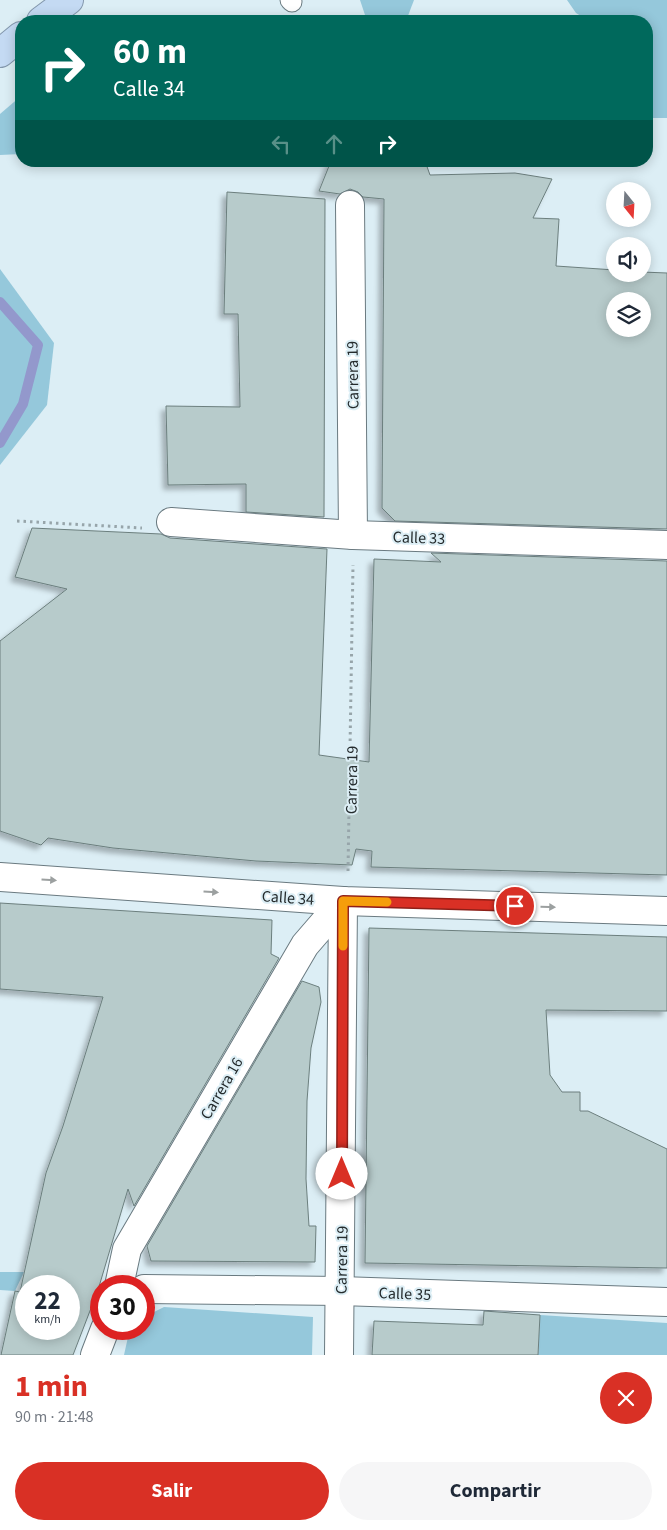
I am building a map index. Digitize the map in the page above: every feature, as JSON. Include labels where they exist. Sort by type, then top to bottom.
[{"type":"highway","points":[[49,15],[69,0]]},
{"type":"highway","points":[[0,53],[15,41]]},
{"type":"street","name":"Carrera 19","points":[[350,205],[353,535]]},
{"type":"street","name":"Calle 33","points":[[175,522],[353,535],[667,545]]},
{"type":"street","name":"Calle 34","points":[[0,877],[343,901],[667,911]]},
{"type":"street","name":"Carrera 19","points":[[339,1355],[343,901]]},
{"type":"street","name":"Carrera 16","points":[[122,1275],[127,1248],[305,945],[343,901]]},
{"type":"street","name":"Calle 35","points":[[155,1288],[341,1291],[667,1302]]},
{"type":"street","points":[[95,1355],[101,1340]]},
{"type":"path","points":[[17,521],[174,530],[175,522]]},
{"type":"path","name":"Carrera 19","points":[[343,901],[350,863],[353,535]]},
{"type":"shaded area","points":[[360,0],[414,0],[408,15],[365,15]]},
{"type":"shaded area","points":[[567,0],[667,0],[667,118],[653,118],[653,15],[579,15]]},
{"type":"shaded area","points":[[15,101],[15,154],[0,155],[0,114]]},
{"type":"shaded area","points":[[0,269],[54,343],[47,405],[0,465]]},
{"type":"shaded area","points":[[0,1272],[24,1272],[23,1275],[15,1275],[15,1291],[0,1290]]},
{"type":"shaded area","points":[[164,1307],[313,1317],[312,1355],[124,1355],[127,1340],[155,1340],[155,1312]]},
{"type":"shaded area","points":[[540,1315],[667,1323],[667,1355],[538,1355]]},
{"type":"building","points":[[329,167],[427,167],[430,175],[515,173],[552,179],[533,218],[559,219],[556,266],[606,269],[606,282],[651,282],[651,272],[667,273],[667,529],[395,521],[382,508],[384,199],[363,197],[358,192],[350,189],[340,194],[319,191]]},
{"type":"building","points":[[227,192],[325,199],[324,517],[246,512],[246,484],[168,485],[166,406],[240,407],[238,314],[224,314]]},
{"type":"building","points":[[32,528],[161,534],[170,538],[327,549],[319,755],[369,762],[374,559],[441,562],[431,553],[667,561],[667,875],[371,867],[372,851],[356,849],[352,865],[256,861],[113,848],[48,838],[41,845],[0,831],[0,641],[67,589],[15,577]]},
{"type":"building","points":[[0,903],[272,920],[271,954],[279,958],[134,1206],[128,1189],[102,1275],[90,1275],[90,1311],[80,1337],[80,1275],[24,1275],[46,1173],[63,1126],[103,997],[0,989]]},
{"type":"building","points":[[369,928],[667,937],[667,1011],[546,1010],[550,1075],[562,1092],[580,1092],[580,1111],[588,1111],[667,1149],[667,1268],[365,1263]]},
{"type":"building","points":[[302,981],[319,987],[321,1002],[311,1048],[307,1101],[306,1179],[309,1226],[316,1226],[315,1262],[151,1261],[147,1246]]},
{"type":"building","points":[[15,1291],[15,1340],[79,1340],[73,1355],[1,1355]]},
{"type":"building","points":[[484,1311],[540,1315],[538,1355],[372,1355],[374,1321],[483,1325]]},
{"type":"waterway","points":[[0,302],[38,345],[23,404],[0,443]]},
{"type":"slow traffic","points":[[343,946],[343,901],[387,902]]},
{"type":"route","points":[[342,1174],[343,901],[515,906]]}]
